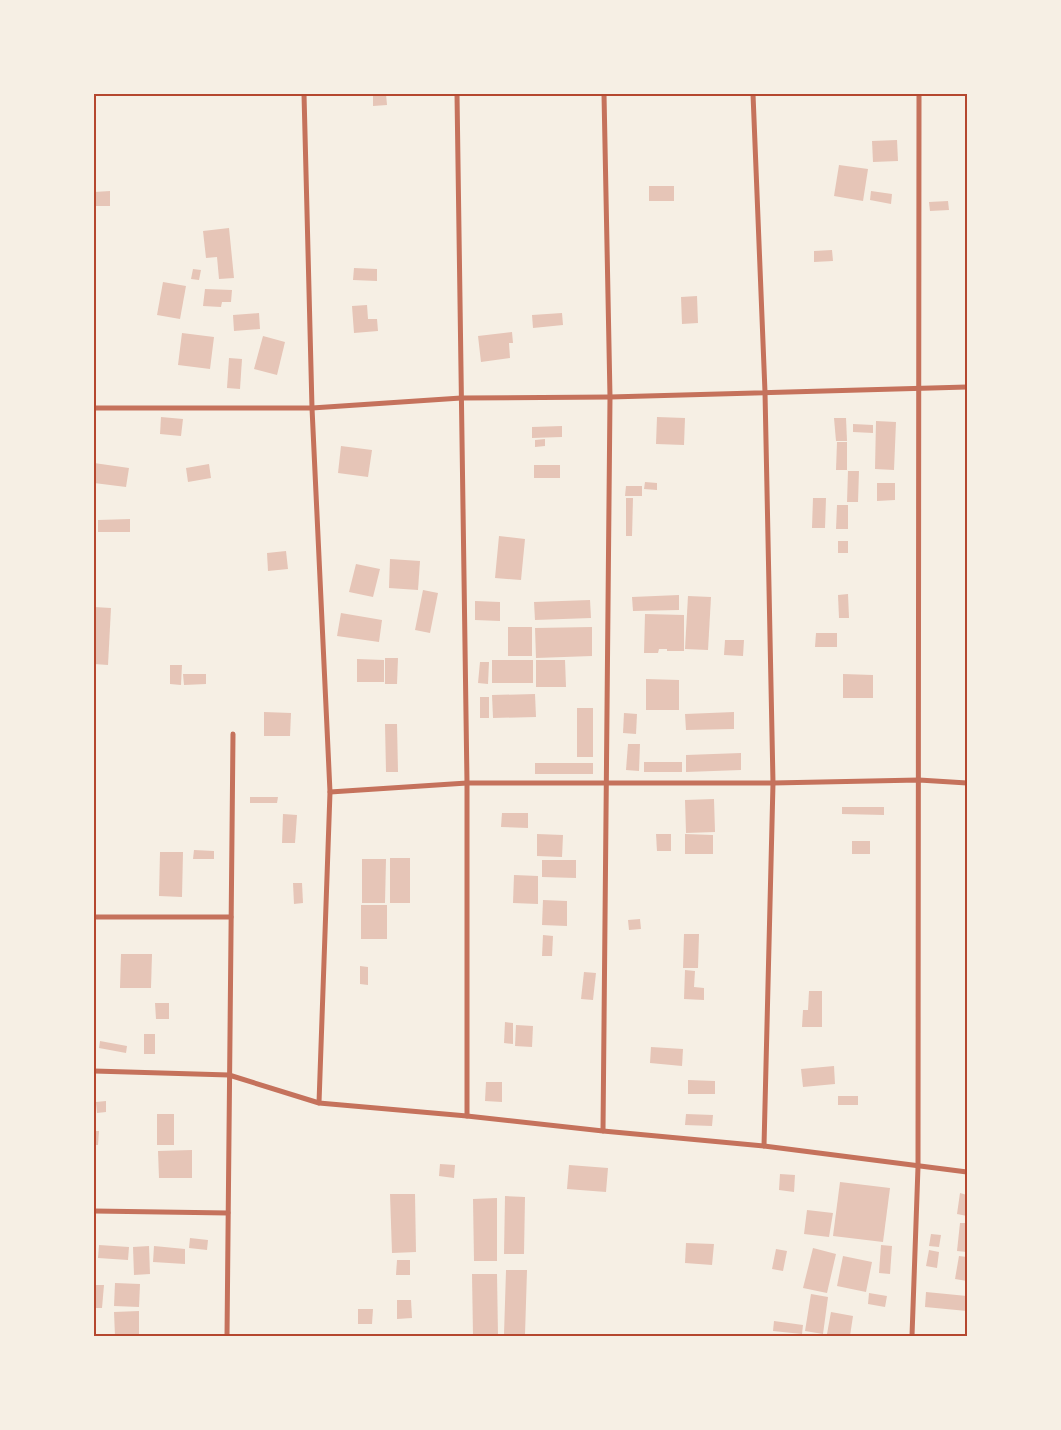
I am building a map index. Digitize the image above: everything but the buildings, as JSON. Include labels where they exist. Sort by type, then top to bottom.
[{"type":"street","points":[[304,94],[312,408],[330,792],[318,1103]]},
{"type":"street","points":[[457,94],[467,783],[467,1116]]},
{"type":"street","points":[[603,1131],[610,397],[604,94]]},
{"type":"street","points":[[753,94],[765,392],[773,784],[764,1146]]},
{"type":"street","points":[[912,1336],[918,1167],[919,94]]},
{"type":"street","points":[[94,408],[312,408],[461,398],[610,397],[967,387]]},
{"type":"street","points":[[227,1336],[233,734]]},
{"type":"street","points":[[330,792],[467,783],[773,784],[919,780],[967,783]]},
{"type":"street","points":[[94,918],[231,917]]},
{"type":"street","points":[[94,1071],[230,1075],[318,1103],[764,1146],[967,1172]]},
{"type":"street","points":[[94,1212],[228,1213]]}]
